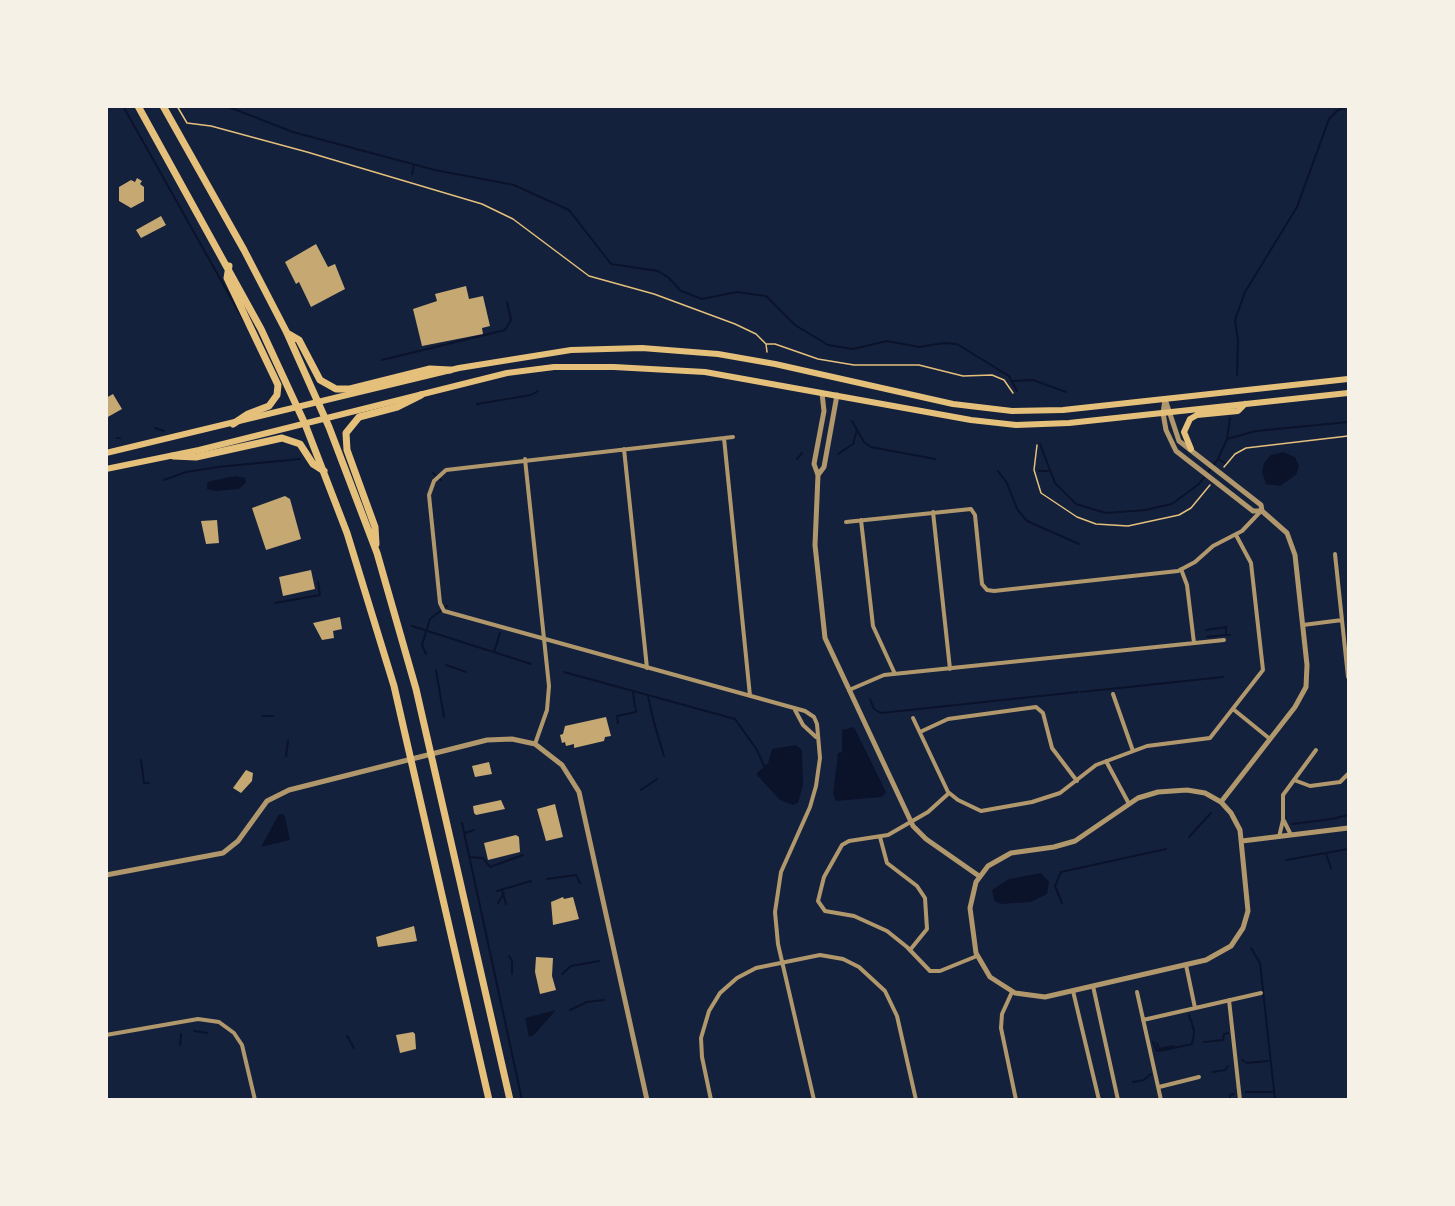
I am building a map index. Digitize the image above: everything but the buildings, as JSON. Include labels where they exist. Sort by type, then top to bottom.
[{"type":"highway","points":[[138,106],[229,266],[298,407],[324,471],[372,608],[411,759],[489,1100]]},
{"type":"highway","points":[[163,106],[244,250],[287,333],[326,418],[377,553],[407,654],[510,1100]]},
{"type":"highway","points":[[229,266],[227,279],[278,385],[275,398],[268,407],[248,414],[233,424]]},
{"type":"highway","points":[[287,333],[299,340],[320,380],[336,389],[347,389],[430,369],[450,370]]},
{"type":"highway","points":[[377,553],[375,526],[347,450],[346,433],[359,417],[397,407],[421,395]]},
{"type":"highway","points":[[173,456],[196,457],[282,438],[300,444],[313,464],[324,471]]},
{"type":"main road","points":[[106,453],[450,370],[571,350],[642,348],[711,353],[756,360],[990,410],[1044,411],[1348,379]]},
{"type":"main road","points":[[106,469],[173,456],[512,372],[576,366],[705,372],[1004,424],[1050,424],[1348,393]]},
{"type":"main road","points":[[1191,449],[1184,432],[1188,420],[1199,415],[1238,411],[1245,404]]},
{"type":"street","points":[[822,393],[824,412],[814,464],[818,475],[815,554],[822,627],[911,822],[926,839],[979,876]]},
{"type":"street","points":[[818,475],[824,467],[837,395]]},
{"type":"street","points":[[1165,399],[1178,439],[1223,471],[1261,505],[1262,510],[1283,527],[1292,541],[1308,672],[1306,687],[1297,705],[1221,802]]},
{"type":"street","points":[[1165,399],[1163,413],[1171,443],[1180,455],[1253,511],[1262,510]]},
{"type":"street","points":[[733,437],[452,467],[437,477],[429,490],[442,610],[805,711],[814,717],[817,724],[816,737],[820,762],[813,797],[784,865],[776,895],[775,927],[813,1100]]},
{"type":"street","points":[[724,438],[750,696]]},
{"type":"street","points":[[624,448],[647,668]]},
{"type":"street","points":[[525,459],[545,638],[549,701],[535,744]]},
{"type":"street","points":[[846,522],[973,510],[982,582],[989,591],[1181,569],[1197,561],[1213,546],[1236,535],[1262,510]]},
{"type":"street","points":[[933,512],[950,669]]},
{"type":"street","points":[[861,520],[873,626],[895,674]]},
{"type":"street","points":[[913,718],[949,793],[974,809],[984,811],[1035,801],[1062,792],[1106,761],[1151,745],[1208,738],[1263,670],[1252,567],[1236,535]]},
{"type":"street","points":[[1335,554],[1348,677]]},
{"type":"street","points":[[1181,569],[1187,582],[1194,643]]},
{"type":"street","points":[[1303,625],[1342,620]]},
{"type":"street","points":[[849,690],[877,677],[895,674],[1224,640]]},
{"type":"street","points":[[1113,693],[1133,751]]},
{"type":"street","points":[[920,732],[946,720],[1036,707],[1043,713],[1053,750],[1077,781]]},
{"type":"street","points":[[1233,709],[1271,739]]},
{"type":"street","points":[[795,710],[808,730],[816,737]]},
{"type":"street","points":[[106,875],[217,856],[236,843],[265,804],[277,795],[431,753],[499,738],[535,744],[560,762],[579,792],[647,1100]]},
{"type":"street","points":[[1279,838],[1283,820],[1282,797],[1316,750]]},
{"type":"street","points":[[1106,761],[1128,802]]},
{"type":"street","points":[[1294,780],[1310,786],[1339,782],[1347,778]]},
{"type":"street","points":[[1184,790],[1200,792],[1221,802],[1235,818],[1242,841],[1248,903],[1244,928],[1235,942],[1222,954],[1186,965],[1039,997],[1012,992],[990,977],[977,956],[970,903],[979,876],[990,864],[1004,855],[1057,846],[1080,839],[1128,802],[1154,793],[1184,790]]},
{"type":"street","points":[[949,793],[934,809],[911,822],[880,837],[851,840],[840,847],[823,880],[818,903],[825,911],[854,916],[878,926],[910,950],[925,969],[933,972],[977,956]]},
{"type":"street","points":[[1283,820],[1292,836]]},
{"type":"street","points":[[1242,841],[1348,828]]},
{"type":"street","points":[[880,837],[886,863],[917,886],[926,898],[927,929],[910,950]]},
{"type":"street","points":[[711,1100],[701,1045],[709,1011],[720,993],[737,978],[756,968],[809,956],[832,957],[854,964],[874,978],[895,1010],[916,1100]]},
{"type":"street","points":[[1186,965],[1195,1008]]},
{"type":"street","points":[[1092,986],[1118,1100]]},
{"type":"street","points":[[1073,991],[1099,1100]]},
{"type":"street","points":[[1012,992],[1003,1011],[1001,1025],[1016,1100]]},
{"type":"street","points":[[1137,992],[1161,1100]]},
{"type":"street","points":[[1143,1020],[1261,993]]},
{"type":"street","points":[[1229,1000],[1240,1100]]},
{"type":"street","points":[[106,1035],[212,1019],[224,1024],[237,1036],[246,1060],[255,1100]]},
{"type":"street","points":[[1159,1087],[1199,1077]]},
{"type":"path","points":[[177,106],[187,123],[216,128],[307,152],[482,204],[515,220],[592,278],[654,294],[732,323],[754,332],[766,344],[847,364],[919,365],[965,376],[995,375],[1005,381],[1013,393]]},
{"type":"path","points":[[766,344],[767,352]]},
{"type":"path","points":[[1223,471],[1237,452],[1246,448],[1348,436]]},
{"type":"path","points":[[1037,445],[1034,470],[1041,493],[1053,504],[1092,523],[1124,526],[1176,516],[1191,508],[1214,483]]},
{"type":"water","points":[[1283,452],[1295,457],[1299,466],[1296,475],[1280,486],[1266,484],[1262,472],[1264,463],[1271,455]]},
{"type":"water","points":[[235,476],[245,478],[246,482],[239,489],[216,491],[207,489],[207,483],[211,481]]},
{"type":"water","points":[[854,727],[886,792],[882,797],[836,801],[833,794],[838,753],[842,752],[842,730]]},
{"type":"water","points":[[796,745],[802,750],[803,785],[798,803],[793,805],[780,800],[756,774],[768,763],[772,749]]},
{"type":"water","points":[[279,814],[285,817],[290,840],[261,847]]},
{"type":"water","points":[[1041,873],[1049,882],[1047,894],[1031,902],[1001,904],[994,901],[992,890],[1009,879]]},
{"type":"water","points":[[556,1010],[534,1035],[529,1037],[525,1018]]},
{"type":"waterway","points":[[123,106],[245,323]]},
{"type":"waterway","points":[[226,106],[293,132],[435,170],[514,185],[569,210],[611,264],[658,271],[669,278],[681,291],[702,299],[737,292],[766,296],[795,325],[828,345],[853,349],[887,341],[919,347],[944,343],[957,344],[1009,376],[1017,391]]},
{"type":"waterway","points":[[1237,375],[1238,340],[1235,320],[1245,292],[1297,207],[1329,119],[1337,111],[1348,106]]},
{"type":"waterway","points":[[412,174],[414,165]]},
{"type":"waterway","points":[[382,360],[505,330],[511,320],[507,302]]},
{"type":"waterway","points":[[1013,381],[1033,380],[1066,392]]},
{"type":"waterway","points":[[477,404],[531,395],[538,391]]},
{"type":"waterway","points":[[1040,444],[1055,483],[1076,504],[1106,513],[1145,510],[1172,504],[1199,484],[1218,459],[1227,439],[1230,418]]},
{"type":"waterway","points":[[838,454],[853,444],[857,430],[852,421]]},
{"type":"waterway","points":[[1227,439],[1256,431],[1348,422]]},
{"type":"waterway","points":[[155,428],[164,431]]},
{"type":"waterway","points":[[857,430],[864,442],[871,447],[935,459]]},
{"type":"waterway","points":[[797,459],[802,453]]},
{"type":"waterway","points":[[164,480],[186,472],[218,467],[300,459]]},
{"type":"waterway","points":[[1218,459],[1225,463]]},
{"type":"waterway","points":[[998,471],[1007,483],[1017,509],[1027,521],[1079,544]]},
{"type":"waterway","points":[[1039,471],[1048,471]]},
{"type":"waterway","points":[[433,473],[441,480]]},
{"type":"waterway","points":[[275,603],[320,595],[318,582]]},
{"type":"waterway","points":[[426,654],[422,645],[430,619],[447,606]]},
{"type":"waterway","points":[[412,626],[531,664]]},
{"type":"waterway","points":[[1206,630],[1226,627],[1226,635],[1230,635]]},
{"type":"waterway","points":[[494,652],[500,633]]},
{"type":"waterway","points":[[1207,637],[1224,635]]},
{"type":"waterway","points":[[446,665],[466,672]]},
{"type":"waterway","points":[[436,670],[444,717]]},
{"type":"waterway","points":[[564,672],[735,719],[757,750],[765,768]]},
{"type":"waterway","points":[[1081,692],[1223,677]]},
{"type":"waterway","points":[[633,692],[635,707]]},
{"type":"waterway","points":[[870,699],[874,709],[881,713],[1078,692]]},
{"type":"waterway","points":[[648,696],[654,723]]},
{"type":"waterway","points":[[618,723],[617,716],[636,712],[636,709]]},
{"type":"waterway","points":[[263,716],[273,716]]},
{"type":"waterway","points":[[653,719],[664,756]]},
{"type":"waterway","points":[[286,756],[288,741]]},
{"type":"waterway","points":[[141,760],[144,783],[149,783]]},
{"type":"waterway","points":[[641,790],[657,779]]},
{"type":"waterway","points":[[1189,837],[1211,813]]},
{"type":"waterway","points":[[1332,819],[1348,815]]},
{"type":"waterway","points":[[1318,821],[1331,819]]},
{"type":"waterway","points":[[1292,824],[1316,821]]},
{"type":"waterway","points":[[462,823],[522,1100]]},
{"type":"waterway","points":[[465,833],[474,830]]},
{"type":"waterway","points":[[1062,903],[1055,886],[1061,872],[1166,849]]},
{"type":"waterway","points":[[1286,860],[1348,849]]},
{"type":"waterway","points":[[1326,854],[1331,868]]},
{"type":"waterway","points":[[469,857],[483,858],[490,867],[523,855]]},
{"type":"waterway","points":[[547,879],[576,875],[580,883]]},
{"type":"waterway","points":[[497,891],[531,881]]},
{"type":"waterway","points":[[502,890],[506,904]]},
{"type":"waterway","points":[[498,903],[504,893]]},
{"type":"waterway","points":[[1251,948],[1260,963],[1275,1100]]},
{"type":"waterway","points":[[509,956],[512,961],[512,974]]},
{"type":"waterway","points":[[562,974],[571,966],[599,961]]},
{"type":"waterway","points":[[570,1010],[587,1002],[604,1000]]},
{"type":"waterway","points":[[1189,1015],[1190,1019]]},
{"type":"waterway","points":[[1191,1020],[1194,1031]]},
{"type":"waterway","points":[[194,1031],[207,1033]]},
{"type":"waterway","points":[[1165,1050],[1192,1044],[1194,1033]]},
{"type":"waterway","points":[[1204,1042],[1223,1040],[1224,1034],[1228,1033]]},
{"type":"waterway","points":[[180,1045],[181,1034]]},
{"type":"waterway","points":[[347,1036],[354,1048]]},
{"type":"waterway","points":[[1153,1042],[1157,1051],[1164,1050]]},
{"type":"waterway","points":[[1157,1043],[1159,1049],[1174,1046]]},
{"type":"waterway","points":[[1242,1060],[1247,1063],[1268,1061]]},
{"type":"waterway","points":[[1213,1072],[1225,1070],[1228,1066]]},
{"type":"waterway","points":[[1133,1082],[1144,1080],[1151,1074]]},
{"type":"waterway","points":[[1246,1092],[1272,1092]]},
{"type":"waterway","points":[[1230,1100],[1230,1095],[1234,1094]]}]
